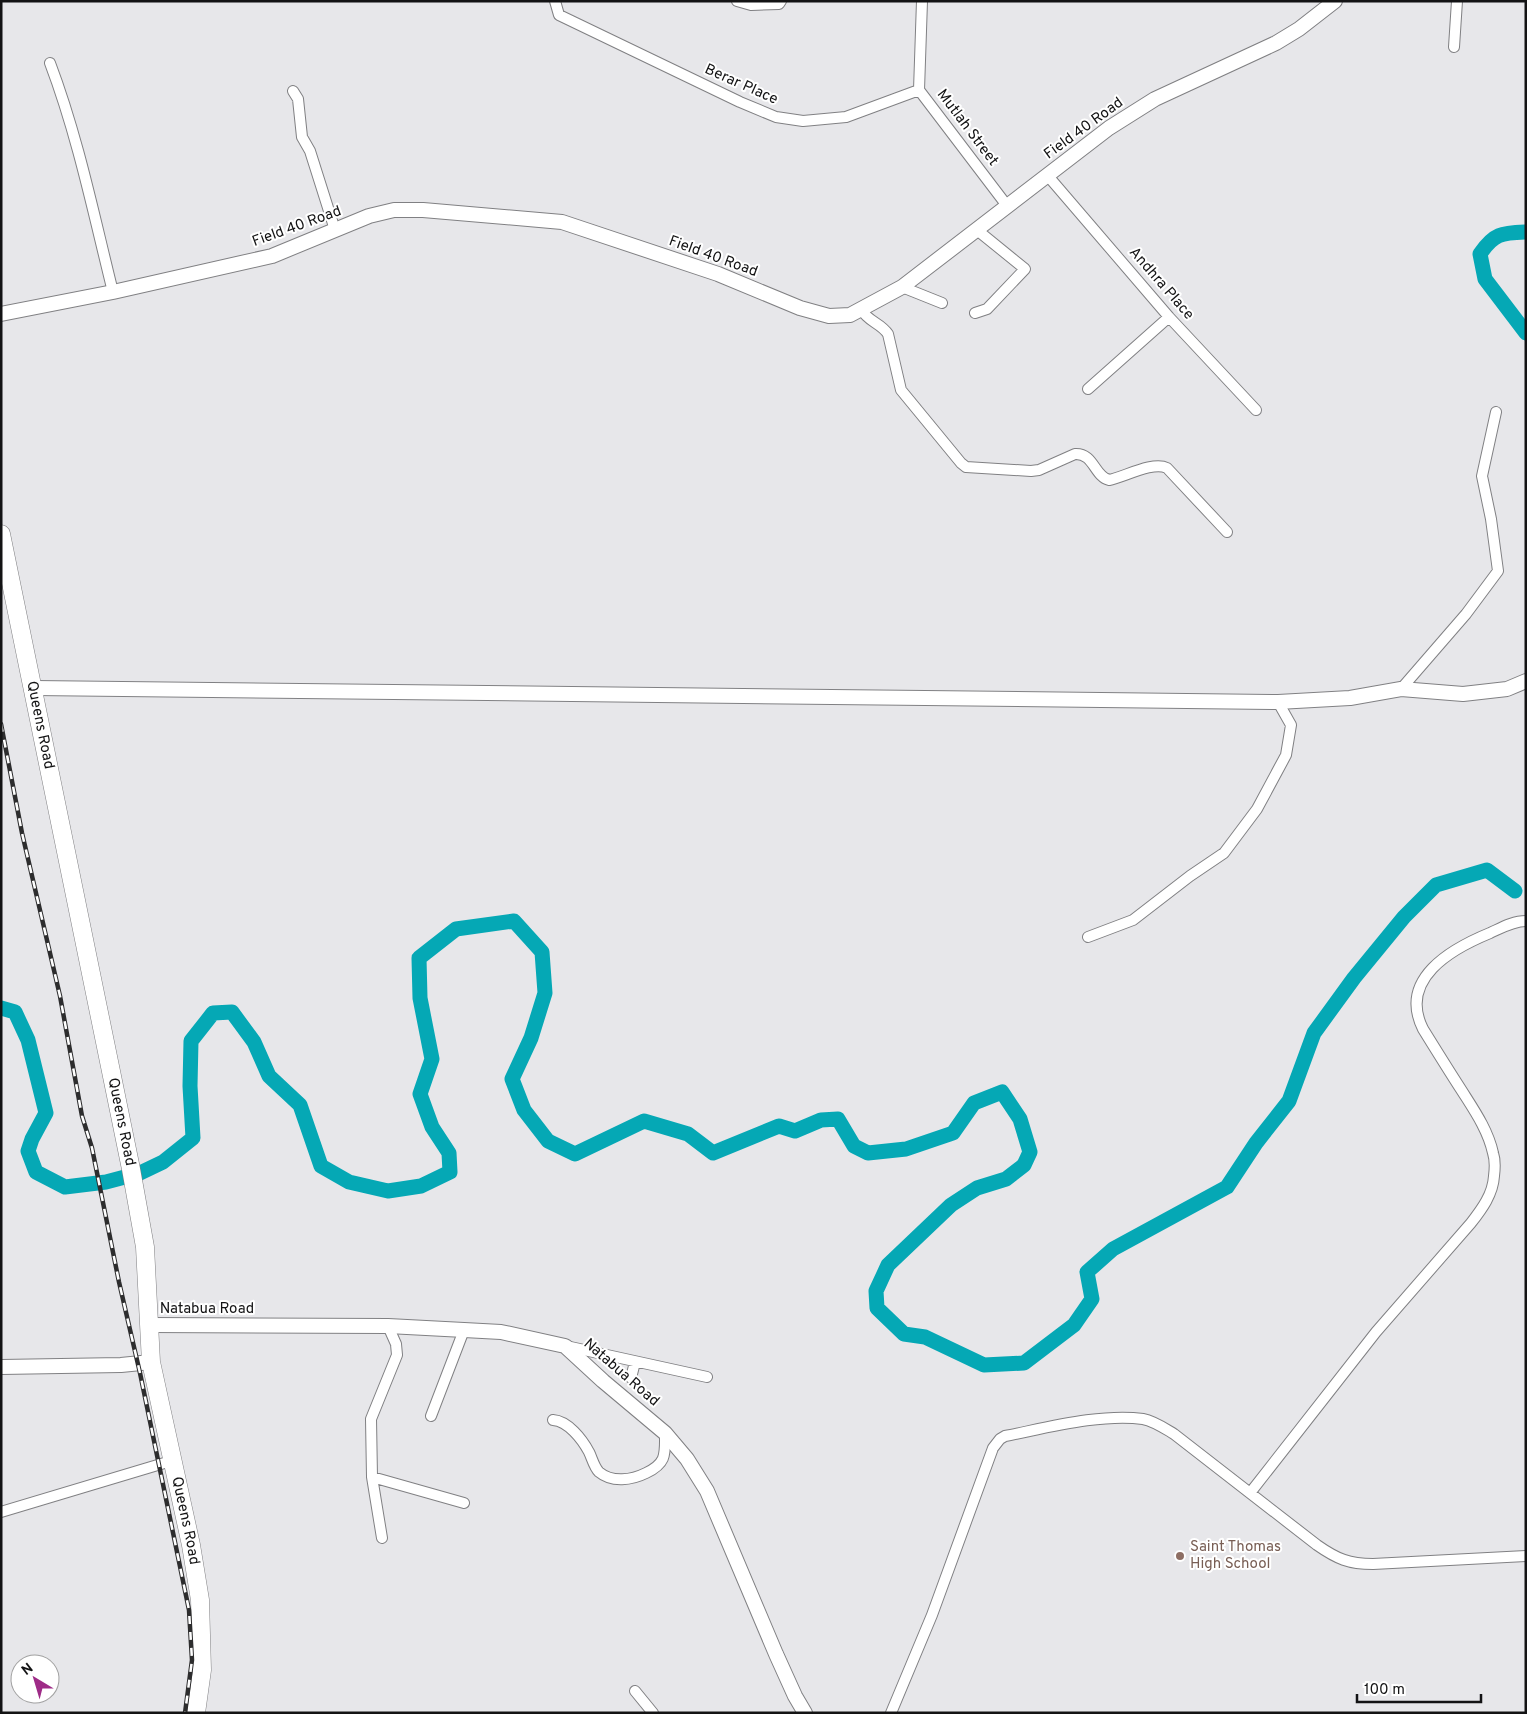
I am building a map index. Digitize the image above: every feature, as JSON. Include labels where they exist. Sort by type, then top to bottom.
[{"type":"highway","name":"Queens Road","points":[[1,534],[34,688],[145,1246],[151,1362],[171,1461],[191,1545],[200,1600],[202,1670],[196,1713]]},
{"type":"street","name":"Berar Place","points":[[555,1],[559,16],[740,102],[776,117],[803,121],[846,117],[920,90]]},
{"type":"street","points":[[737,1],[751,6],[779,4],[781,1]]},
{"type":"street","name":"Mutlah Street","points":[[922,1],[920,90],[1008,207]]},
{"type":"street","name":"Field 40 Road","points":[[1,314],[113,292],[272,256],[310,242],[369,216],[394,210],[423,210],[562,222],[718,274],[800,308],[828,316],[850,315],[902,287],[1109,128],[1155,99],[1276,43],[1300,29],[1335,1]]},
{"type":"street","points":[[1454,47],[1457,1]]},
{"type":"street","points":[[50,63],[59,87],[76,147],[113,292]]},
{"type":"street","points":[[293,90],[298,99],[302,137],[310,151],[335,230]]},
{"type":"street","name":"Andhra Place","points":[[1048,176],[1169,317],[1256,410]]},
{"type":"street","points":[[975,313],[987,309],[1025,269],[977,230]]},
{"type":"street","points":[[902,287],[942,303]]},
{"type":"street","points":[[862,310],[864,315],[884,328],[888,334],[901,390],[961,463],[966,466],[1031,471],[1039,470],[1075,454],[1080,454],[1090,459],[1105,479],[1109,480],[1153,466],[1162,466],[1227,532]]},
{"type":"street","points":[[1088,389],[1169,317]]},
{"type":"street","points":[[1401,689],[1466,614],[1498,571],[1491,519],[1482,476],[1496,412]]},
{"type":"street","points":[[34,688],[1278,702],[1350,698],[1401,689],[1464,694],[1507,689],[1526,681]]},
{"type":"street","points":[[1088,937],[1133,920],[1190,876],[1224,853],[1257,809],[1286,755],[1291,726],[1278,702]]},
{"type":"street","points":[[1250,1493],[1376,1332],[1484,1206],[1494,1177],[1493,1154],[1487,1136],[1475,1113],[1423,1029],[1417,1014],[1418,998],[1421,983],[1436,963],[1474,940],[1514,923],[1526,921]]},
{"type":"street","name":"Natabua Road","points":[[150,1325],[388,1326],[501,1332],[565,1346],[665,1433],[686,1459],[707,1491],[776,1654],[805,1713]]},
{"type":"street","points":[[382,1538],[372,1476],[371,1419],[397,1355],[396,1344],[388,1326]]},
{"type":"street","points":[[431,1416],[464,1330]]},
{"type":"street","points":[[565,1346],[707,1377]]},
{"type":"street","points":[[1,1367],[121,1365],[151,1362]]},
{"type":"street","points":[[631,1378],[636,1362]]},
{"type":"street","points":[[891,1713],[932,1615],[993,1448],[1000,1439],[1042,1428],[1116,1418],[1144,1420],[1157,1424],[1174,1434],[1317,1545],[1340,1559],[1373,1564],[1526,1556]]},
{"type":"street","points":[[552,1420],[557,1420],[569,1426],[588,1450],[598,1471],[610,1479],[626,1479],[644,1475],[660,1465],[665,1456],[665,1433]]},
{"type":"street","points":[[1,1512],[171,1461]]},
{"type":"street","points":[[372,1476],[464,1503]]},
{"type":"street","points":[[635,1691],[653,1713]]},
{"type":"waterway","points":[[1526,232],[1505,234],[1494,238],[1480,254],[1485,279],[1526,333]]},
{"type":"waterway","points":[[1,1008],[15,1012],[28,1040],[46,1113],[32,1139],[28,1151],[36,1172],[65,1187],[106,1182],[140,1173],[163,1162],[193,1138],[190,1086],[191,1041],[213,1013],[232,1012],[254,1042],[269,1076],[300,1105],[321,1166],[349,1182],[388,1191],[421,1186],[450,1172],[449,1153],[432,1127],[420,1094],[432,1059],[420,998],[419,958],[456,929],[514,921],[542,952],[545,993],[531,1038],[512,1079],[524,1110],[548,1141],[575,1154],[644,1121],[688,1134],[713,1153],[779,1126],[795,1131],[821,1120],[838,1119],[854,1146],[868,1153],[906,1149],[953,1133],[974,1103],[1002,1092],[1020,1119],[1030,1152],[1024,1165],[1006,1179],[977,1188],[951,1205],[888,1265],[876,1291],[877,1308],[904,1334],[925,1337],[984,1365],[1024,1363],[1074,1325],[1092,1299],[1087,1272],[1113,1249],[1227,1187],[1256,1143],[1289,1101],[1314,1033],[1354,978],[1404,917],[1436,885],[1487,870],[1515,891]]},
{"type":"railway","points":[[1,724],[22,833],[60,996],[82,1116],[92,1148],[189,1610],[192,1660],[185,1713]]},
{"type":"place","name":"Saint Thomas High School","points":[[1180,1556]]}]
